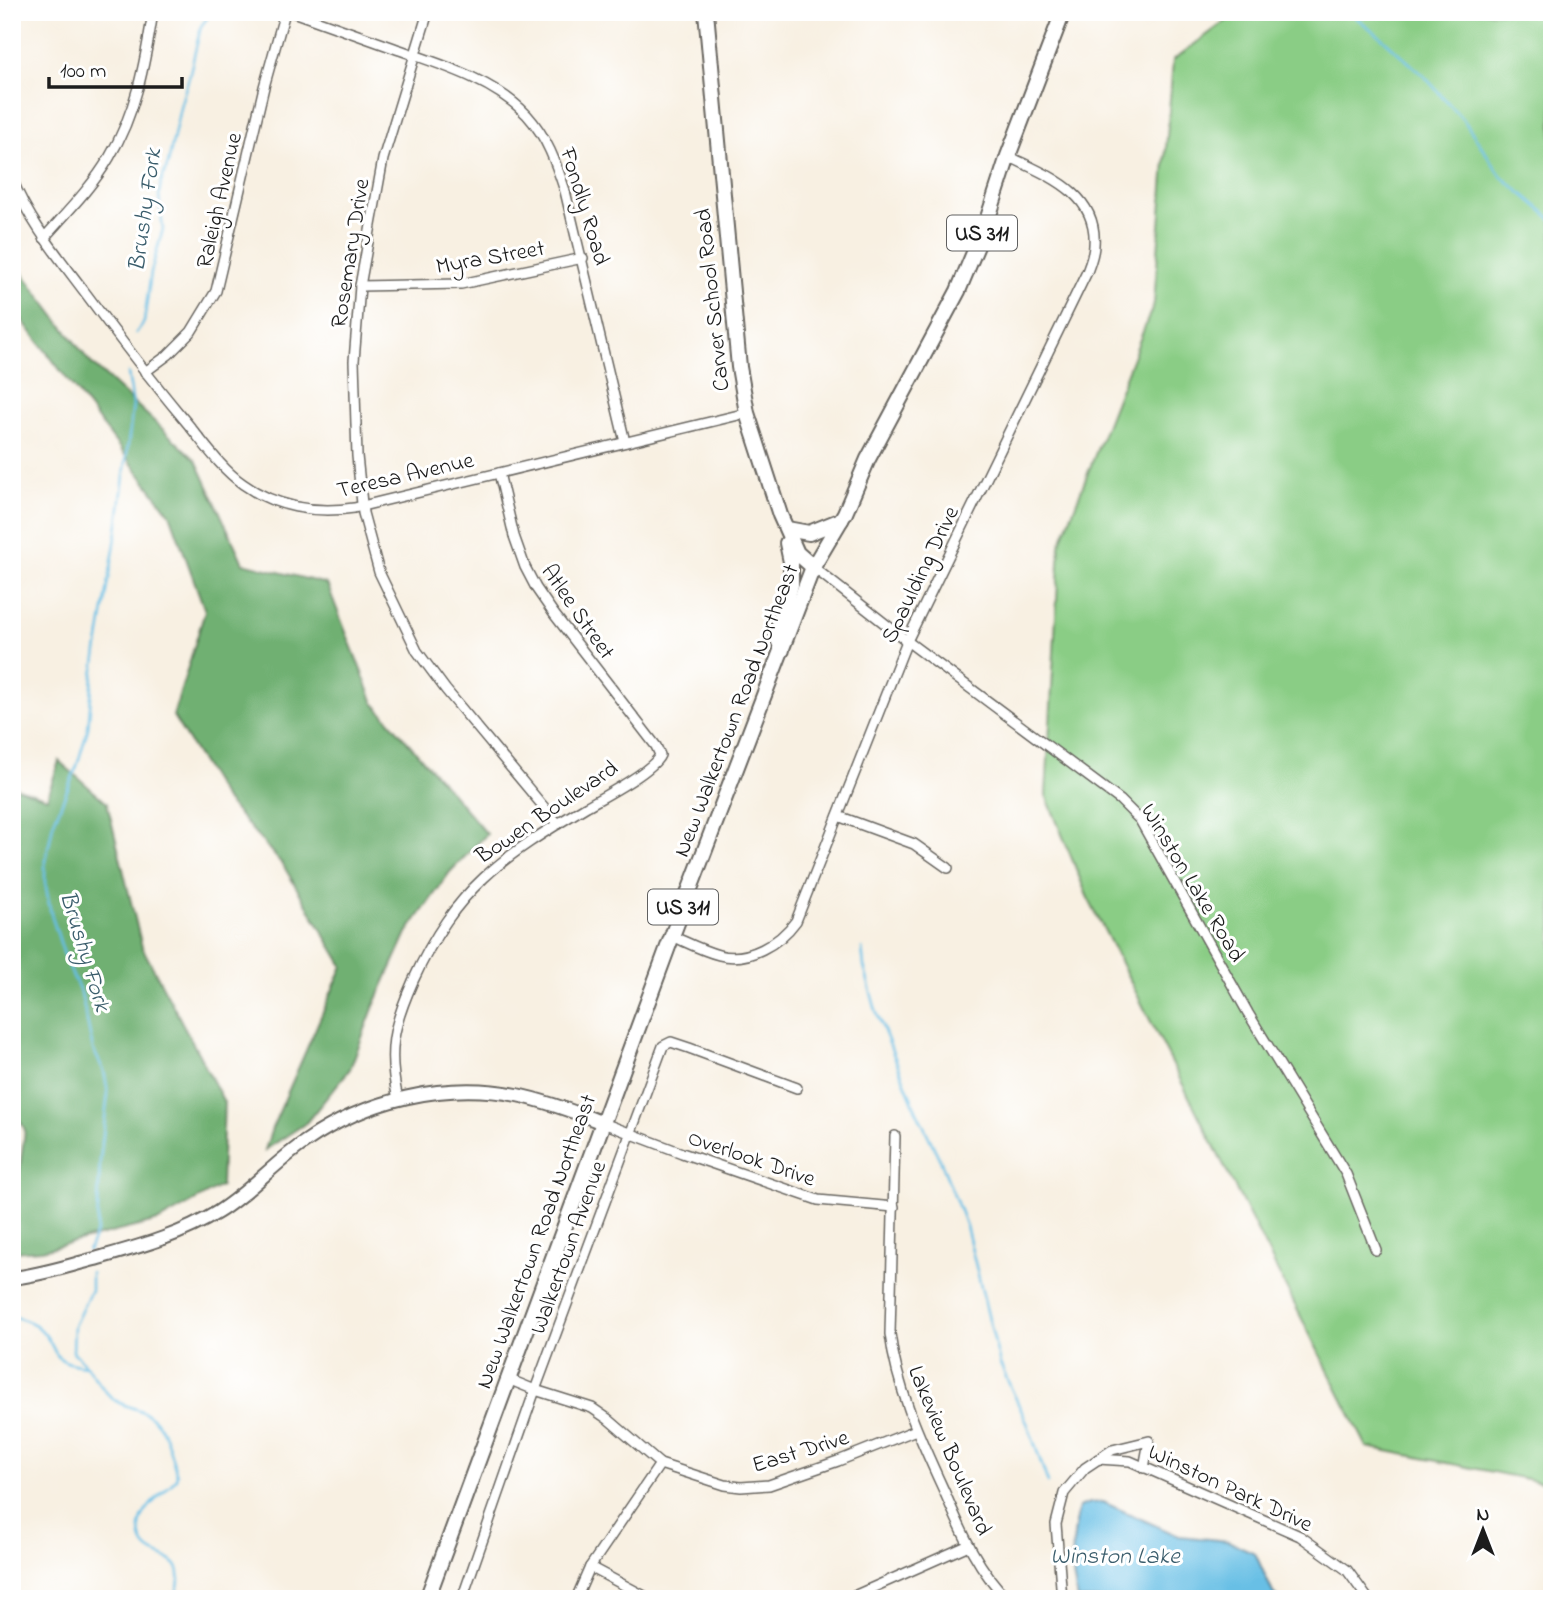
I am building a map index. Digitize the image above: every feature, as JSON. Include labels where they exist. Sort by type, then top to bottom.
[{"type":"main road","name":"Carver School Road","points":[[706,12],[739,367],[747,413],[797,553],[813,567]]},
{"type":"main road","name":"New Walkertown Road Northeast","points":[[427,1599],[672,936],[813,567],[841,520],[868,459],[958,291],[986,224],[1008,156],[1063,12]]},
{"type":"main road","points":[[782,650],[776,634],[791,584],[787,529],[809,533],[841,520]]},
{"type":"street","points":[[44,238],[99,174],[121,135],[141,82],[153,12]]},
{"type":"street","name":"Raleigh Avenue","points":[[145,372],[168,355],[191,332],[215,291],[264,87],[285,12]]},
{"type":"street","name":"Fondly Road","points":[[293,12],[415,55],[485,85],[503,95],[527,116],[555,160],[583,258],[625,442]]},
{"type":"street","name":"Rosemary Drive","points":[[428,12],[383,159],[360,286],[354,360],[357,456],[362,507],[379,572],[417,651],[558,824]]},
{"type":"street","name":"Spaulding Drive","points":[[672,936],[722,956],[739,956],[765,949],[785,937],[796,922],[906,641],[1087,272],[1094,245],[1092,220],[1080,200],[1065,184],[1008,156]]},
{"type":"street","name":"Teresa Avenue","points":[[12,179],[25,208],[44,238],[145,372],[229,471],[258,493],[299,508],[340,510],[362,507],[747,413]]},
{"type":"street","name":"Myra Street","points":[[360,286],[461,284],[583,258]]},
{"type":"street","name":"Atlee Street","points":[[499,473],[514,536],[536,588],[656,746],[660,755]]},
{"type":"street","name":"Winston Lake Road","points":[[813,567],[906,641],[1120,800],[1140,820],[1248,1013],[1346,1174],[1376,1250]]},
{"type":"street","name":"Bowen Boulevard","points":[[398,1100],[391,1061],[394,1028],[401,1007],[440,930],[466,895],[492,869],[520,848],[638,775],[657,761],[660,755]]},
{"type":"street","points":[[838,816],[914,844],[948,868]]},
{"type":"street","name":"Walkertown Avenue","points":[[462,1599],[535,1390],[660,1049],[666,1043],[689,1048],[797,1088]]},
{"type":"street","points":[[12,1278],[52,1271],[187,1229],[227,1207],[286,1156],[317,1134],[358,1113],[398,1100],[455,1091],[514,1095],[603,1123]]},
{"type":"street","name":"Overlook Drive","points":[[603,1123],[818,1200],[894,1207]]},
{"type":"street","name":"Lakeview Boulevard","points":[[895,1136],[890,1334],[894,1366],[916,1430],[969,1545],[998,1590],[1008,1599]]},
{"type":"street","name":"East Drive","points":[[509,1379],[592,1408],[660,1464],[709,1481],[741,1487],[757,1486],[800,1475],[916,1430]]},
{"type":"street","points":[[1062,1599],[1056,1540],[1058,1512],[1068,1486],[1112,1450],[1149,1441],[1144,1468]]},
{"type":"street","name":"Winston Park Drive","points":[[1098,1459],[1130,1461],[1300,1536],[1346,1570],[1368,1599]]},
{"type":"street","points":[[576,1599],[590,1567],[660,1464]]},
{"type":"street","points":[[847,1599],[969,1545]]},
{"type":"street","points":[[590,1567],[650,1599]]},
{"type":"green space","points":[[1238,12],[1552,12],[1552,1484],[1367,1447],[1087,896],[1046,795],[1060,545],[1154,303],[1173,60]]},
{"type":"green space","points":[[12,259],[89,361],[196,460],[243,563],[327,584],[374,703],[487,834],[450,872],[407,933],[374,1006],[350,1069],[306,1123],[265,1150],[272,1128],[343,966],[283,865],[223,797],[173,716],[205,611],[170,514],[12,307]]},
{"type":"green space","points":[[59,761],[107,803],[142,947],[224,1102],[221,1186],[159,1221],[42,1250],[12,1252],[12,1201],[16,1197],[25,1130],[12,1106],[12,786],[47,798]]},
{"type":"water","name":"Winston Lake","points":[[1103,1502],[1179,1536],[1228,1541],[1255,1553],[1273,1593],[1279,1599],[1078,1599],[1072,1553],[1079,1507]]},
{"type":"waterway","name":"Brushy Fork","points":[[136,333],[144,322],[151,272],[163,229],[159,196],[161,182],[168,164],[201,26],[212,12]]},
{"type":"waterway","points":[[1349,12],[1426,78],[1465,122],[1502,177],[1552,219]]},
{"type":"waterway","name":"Brushy Fork","points":[[88,1251],[97,1230],[100,1160],[108,1093],[104,1071],[93,1049],[81,993],[67,964],[51,914],[45,866],[53,824],[77,766],[88,728],[93,676],[117,531],[133,405],[128,373]]},
{"type":"waterway","points":[[862,948],[876,1011],[966,1226],[1000,1364],[1028,1425],[1048,1483]]},
{"type":"waterway","name":"Brushy Fork","points":[[91,1272],[91,1290],[74,1326],[73,1352],[112,1398],[150,1416],[166,1438],[177,1474],[176,1479],[147,1510],[140,1529],[145,1546],[168,1559],[179,1571],[174,1599]]},
{"type":"waterway","points":[[12,1316],[38,1327],[59,1357],[87,1366]]}]
